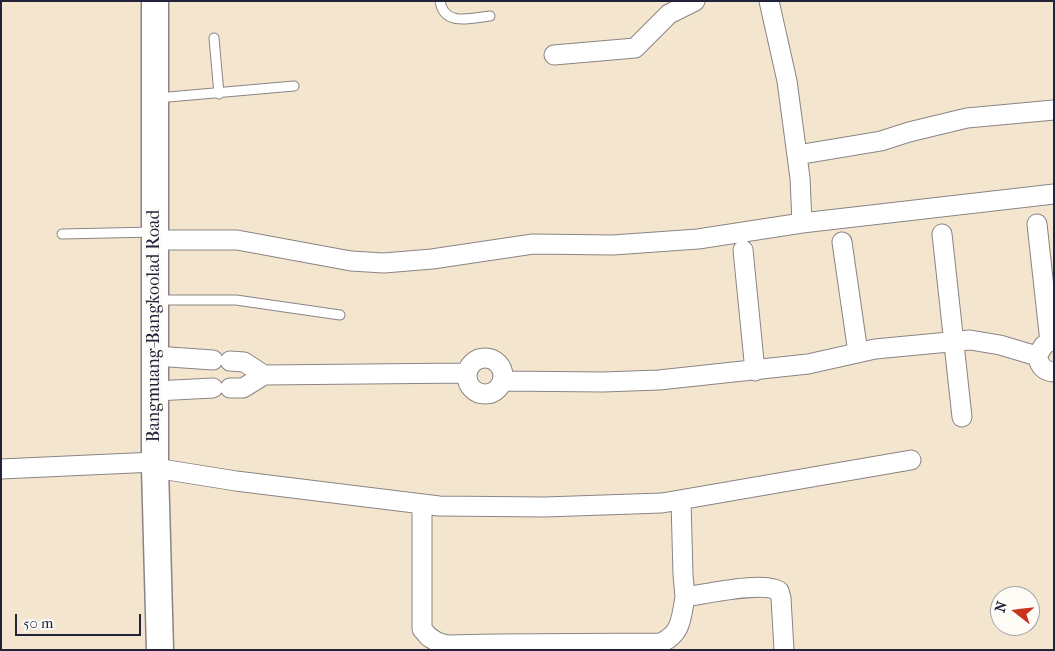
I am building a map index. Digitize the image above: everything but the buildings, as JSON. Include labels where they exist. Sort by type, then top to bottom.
[{"type":"street","name":"Bangmuang-Bangkoolad Road","points":[[155,1],[155,465],[160,650]]},
{"type":"street","points":[[554,55],[635,48],[669,14],[695,1]]},
{"type":"street","points":[[769,1],[787,80],[800,178],[802,224]]},
{"type":"street","points":[[797,155],[881,142],[909,132],[967,118],[1054,110]]},
{"type":"street","points":[[155,236],[237,240],[351,261],[384,263],[440,258],[533,244],[613,245],[698,239],[802,224],[1054,194]]},
{"type":"street","points":[[1038,224],[1048,272],[1052,342],[1041,346],[1037,356],[1039,365],[1046,371],[1054,372]]},
{"type":"street","points":[[942,234],[962,417]]},
{"type":"street","points":[[842,242],[858,353]]},
{"type":"street","points":[[743,250],[755,371]]},
{"type":"street","points":[[503,381],[603,382],[659,380],[755,371],[808,364],[875,349],[970,340],[1000,345],[1037,356]]},
{"type":"street","points":[[156,356],[244,362],[264,375]]},
{"type":"street","points":[[483,358],[494,360],[502,369],[503,381],[495,392],[482,395],[470,387],[467,373],[472,363],[483,358]]},
{"type":"street","points":[[156,391],[243,388],[264,375],[467,373]]},
{"type":"street","points":[[1,469],[155,465],[236,481],[439,506],[554,507],[662,503],[911,460]]},
{"type":"street","points":[[422,504],[422,629],[436,642],[447,645],[661,644],[670,639],[676,632],[686,597],[683,575],[681,500]]},
{"type":"street","points":[[686,597],[758,587],[772,588],[778,591],[781,598],[784,650]]},
{"type":"lane","points":[[440,1],[441,9],[449,17],[457,19],[490,16]]},
{"type":"lane","points":[[214,38],[219,94]]},
{"type":"lane","points":[[154,98],[219,94],[294,86]]},
{"type":"lane","points":[[62,234],[155,236]]},
{"type":"lane","points":[[155,300],[236,300],[340,315]]}]
